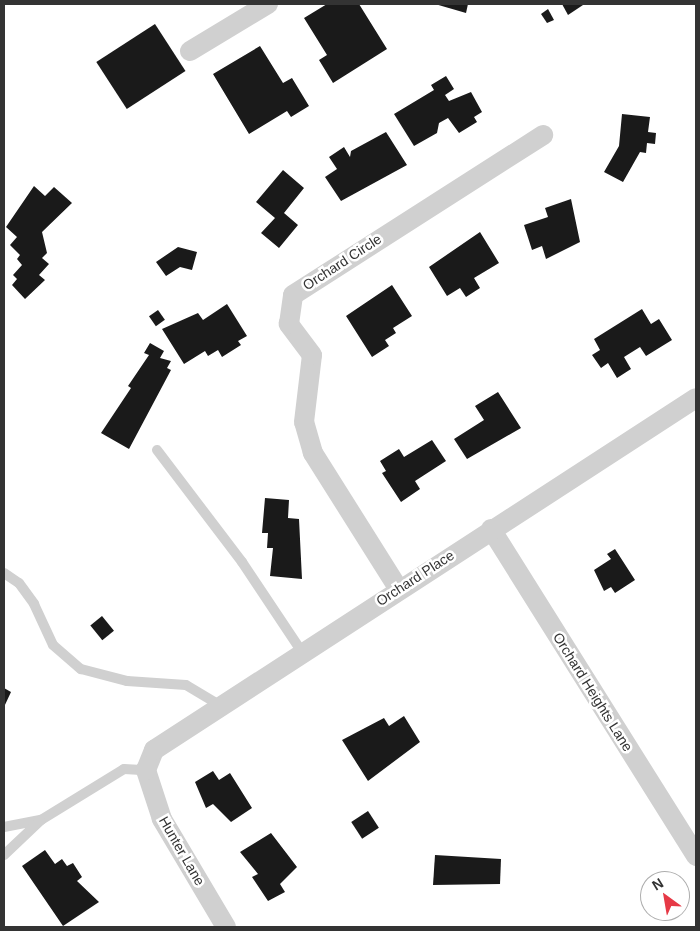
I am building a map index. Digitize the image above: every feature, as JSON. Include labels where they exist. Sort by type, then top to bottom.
[{"type":"street","points":[[190,51],[268,4]]},
{"type":"street","name":"Orchard Circle","points":[[398,588],[313,453],[304,422],[312,355],[289,324],[293,295],[543,135]]},
{"type":"street","name":"Orchard Place","points":[[146,770],[154,750],[219,705],[491,528],[696,398]]},
{"type":"street","name":"Orchard Heights Lane","points":[[491,528],[696,856]]},
{"type":"street","name":"Hunter Lane","points":[[146,770],[162,819],[226,927]]},
{"type":"lane","points":[[157,450],[242,562],[302,652]]},
{"type":"lane","points":[[4,573],[19,583],[34,604],[53,645],[81,669],[127,681],[186,685],[219,705]]},
{"type":"lane","points":[[4,855],[41,820],[124,769],[146,770]]},
{"type":"lane","points":[[4,827],[41,820]]},
{"type":"building","points":[[327,4],[359,4],[387,49],[333,83],[319,60],[327,55],[304,18]]},
{"type":"building","points":[[435,4],[468,4],[466,13]]},
{"type":"building","points":[[562,4],[582,4],[583,5],[568,15]]},
{"type":"building","points":[[548,9],[554,20],[547,23],[541,14]]},
{"type":"building","points":[[155,24],[185,71],[127,109],[96,62]]},
{"type":"building","points":[[260,46],[283,83],[292,78],[309,106],[291,117],[287,111],[249,134],[213,74]]},
{"type":"building","points":[[446,76],[454,89],[445,95],[449,101],[471,92],[482,112],[474,117],[477,122],[459,133],[448,118],[439,123],[437,133],[414,146],[394,114],[434,90],[431,85]]},
{"type":"building","points":[[622,114],[650,117],[648,132],[656,133],[655,144],[647,143],[646,153],[640,152],[623,182],[604,172],[619,146]]},
{"type":"building","points":[[386,132],[407,165],[341,201],[325,177],[337,169],[329,157],[344,147],[350,157],[351,151]]},
{"type":"building","points":[[283,170],[304,188],[284,213],[298,225],[279,248],[261,233],[275,218],[256,202]]},
{"type":"building","points":[[34,186],[45,196],[54,187],[72,203],[42,232],[47,253],[42,258],[49,264],[39,275],[45,280],[25,299],[12,285],[17,279],[13,275],[22,265],[17,259],[20,255],[10,245],[17,237],[6,227]]},
{"type":"building","points":[[571,199],[580,242],[546,259],[542,246],[532,250],[524,225],[548,217],[545,208]]},
{"type":"building","points":[[480,232],[499,263],[474,278],[480,288],[466,297],[460,288],[447,296],[429,267]]},
{"type":"building","points":[[178,247],[197,252],[192,270],[180,267],[166,276],[156,262]]},
{"type":"building","points":[[392,285],[412,316],[393,328],[396,333],[385,340],[389,346],[372,357],[346,316]]},
{"type":"building","points":[[227,304],[247,336],[238,341],[241,345],[222,357],[218,350],[208,356],[205,351],[184,364],[162,329],[198,313],[203,320]]},
{"type":"building","points":[[642,309],[651,324],[659,319],[672,340],[646,356],[640,347],[624,357],[631,369],[617,378],[608,363],[601,368],[592,355],[600,350],[594,339]]},
{"type":"building","points":[[158,310],[165,320],[156,326],[149,316]]},
{"type":"building","points":[[150,343],[164,351],[160,358],[171,361],[167,368],[171,370],[129,449],[101,433],[131,388],[128,386],[149,355],[144,353]]},
{"type":"building","points":[[498,392],[521,428],[467,459],[454,439],[484,420],[475,406]]},
{"type":"building","points":[[432,440],[446,461],[415,481],[420,489],[401,502],[382,473],[386,471],[380,461],[399,449],[404,457]]},
{"type":"building","points":[[265,498],[289,500],[288,518],[299,519],[302,579],[270,576],[273,548],[267,548],[268,533],[262,533]]},
{"type":"building","points":[[615,549],[635,580],[615,593],[611,587],[604,591],[594,570],[611,559],[607,554]]},
{"type":"building","points":[[102,616],[114,631],[102,640],[90,625]]},
{"type":"building","points":[[4,688],[11,692],[4,707]]},
{"type":"building","points":[[404,716],[420,742],[368,781],[342,740],[384,718],[389,726]]},
{"type":"building","points":[[213,771],[219,780],[230,773],[252,808],[231,822],[213,804],[206,808],[195,782]]},
{"type":"building","points":[[368,811],[379,828],[362,839],[351,822]]},
{"type":"building","points":[[271,833],[297,867],[280,884],[285,892],[268,901],[252,877],[258,874],[240,852]]},
{"type":"building","points":[[45,850],[55,864],[62,859],[67,866],[73,863],[82,877],[77,881],[99,902],[63,926],[22,866]]},
{"type":"building","points":[[435,855],[501,859],[500,884],[433,885]]}]
